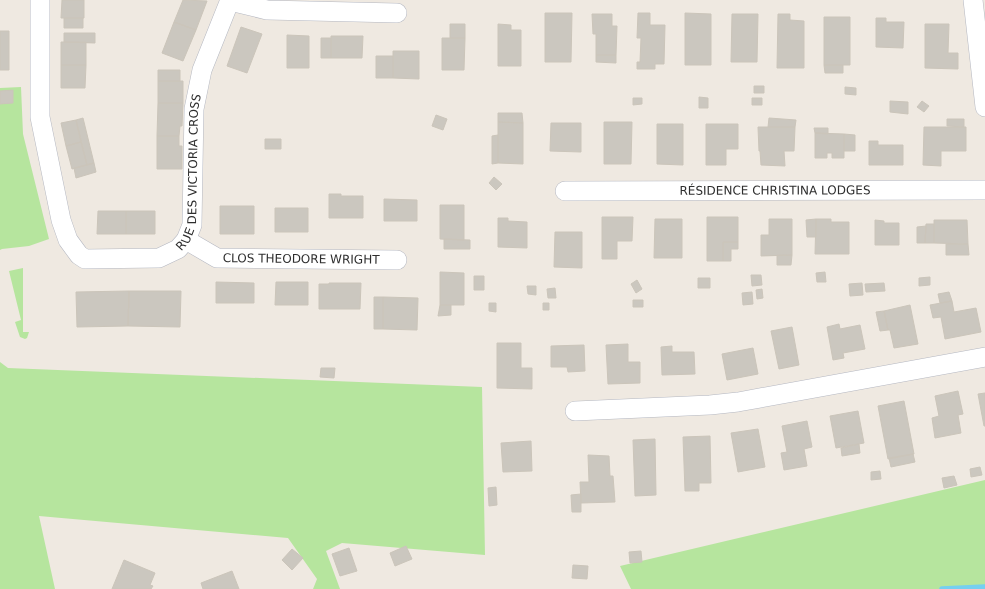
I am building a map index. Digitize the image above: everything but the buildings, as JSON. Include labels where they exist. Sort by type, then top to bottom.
[{"type":"street","name":"RUE DES VICTORIA CROSS","points":[[40,0],[40,117],[61,220],[68,240],[85,259],[159,258],[178,249],[186,240],[192,225],[194,109],[202,70],[230,0]]},
{"type":"street","points":[[230,0],[267,10],[397,13]]},
{"type":"street","points":[[973,0],[985,107]]},
{"type":"street","name":"RÉSIDENCE CHRISTINA LODGES","points":[[566,191],[985,190]]},
{"type":"street","name":"CLOS THEODORE WRIGHT","points":[[186,240],[217,258],[397,260]]},
{"type":"street","points":[[575,411],[710,405],[738,402],[985,357]]},
{"type":"green space","points":[[21,87],[23,134],[49,239],[29,246],[0,250],[0,88]]},
{"type":"green space","points":[[23,268],[23,332],[29,332],[27,338],[25,339],[20,337],[15,322],[21,320],[9,271]]},
{"type":"green space","points":[[0,362],[8,368],[482,387],[485,555],[342,543],[326,551],[340,589],[313,589],[317,579],[288,538],[39,516],[55,589],[0,589]]},
{"type":"green space","points":[[985,480],[985,589],[631,589],[620,566]]},
{"type":"waterway","points":[[942,589],[985,587]]}]
